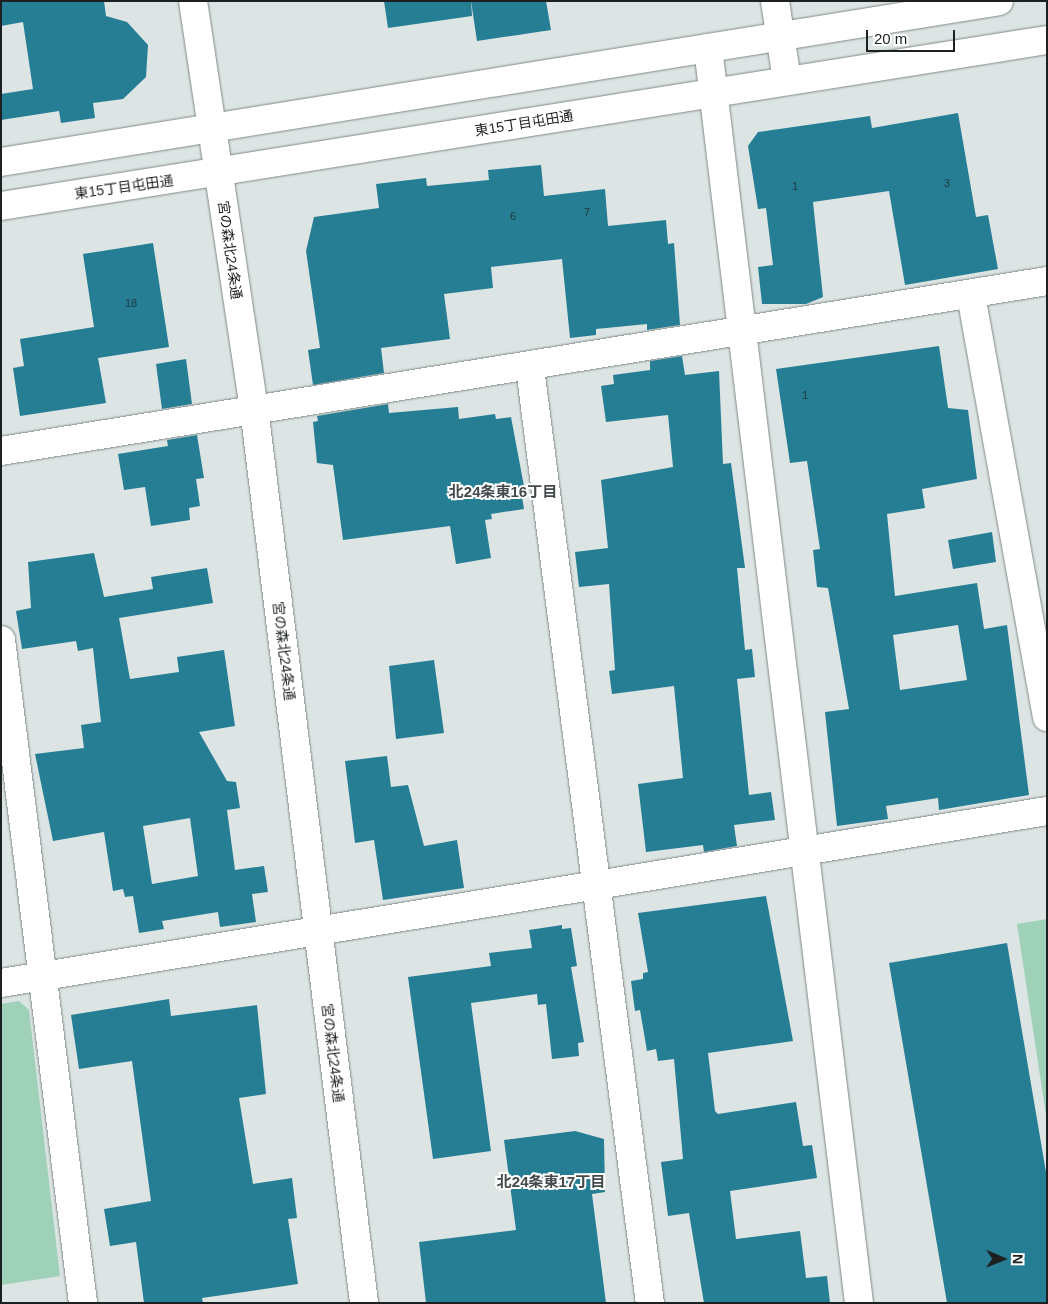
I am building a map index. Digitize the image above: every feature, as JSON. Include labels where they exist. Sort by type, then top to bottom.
[{"type":"street","name":"宮の森北24条通","points":[[193,1],[254,408],[364,1303]]},
{"type":"street","points":[[775,1],[787,80]]},
{"type":"street","points":[[1,162],[999,1]]},
{"type":"street","name":"東15丁目屯田通","points":[[1,206],[220,173],[711,92],[1047,40]]},
{"type":"street","points":[[708,48],[711,92],[744,334],[803,851],[859,1303]]},
{"type":"street","points":[[1,451],[254,408],[530,368],[744,334],[1047,282]]},
{"type":"street","points":[[971,295],[1047,717]]},
{"type":"street","points":[[530,368],[650,1303]]},
{"type":"street","points":[[1,640],[84,1303]]},
{"type":"street","points":[[1,983],[318,934],[595,884],[1047,811]]},
{"type":"green space","points":[[1047,919],[1047,1122],[1017,924]]},
{"type":"green space","points":[[19,1001],[29,1010],[60,1276],[1,1285],[1,1004]]},
{"type":"building","points":[[1,1],[104,1],[106,16],[127,22],[148,45],[146,77],[123,99],[93,103],[95,118],[61,123],[59,111],[1,120],[1,94],[33,89],[23,22],[1,26]]},
{"type":"building","points":[[384,1],[471,1],[472,16],[388,28]]},
{"type":"building","points":[[471,1],[546,1],[551,30],[477,41]]},
{"type":"building","points":[[958,113],[976,217],[988,215],[998,269],[905,285],[889,191],[813,202],[823,297],[806,304],[762,304],[758,267],[773,265],[766,208],[758,209],[748,146],[758,132],[870,116],[872,128]]},
{"type":"building","points":[[541,165],[544,196],[605,189],[608,226],[666,220],[668,244],[674,243],[680,325],[647,330],[647,324],[596,329],[596,335],[570,338],[562,259],[491,267],[493,288],[444,294],[450,339],[381,348],[384,373],[313,385],[308,350],[320,348],[306,251],[314,217],[379,208],[376,184],[426,178],[427,186],[489,180],[488,170]]},
{"type":"building","points":[[153,243],[169,347],[98,358],[106,403],[20,416],[13,368],[24,366],[20,339],[94,327],[83,254]]},
{"type":"building","points":[[939,346],[948,408],[968,410],[977,479],[922,489],[925,508],[887,514],[895,596],[977,583],[984,629],[1007,625],[1029,795],[939,810],[938,798],[886,806],[888,819],[837,826],[825,712],[849,709],[828,588],[817,587],[813,550],[820,549],[807,461],[790,463],[776,369]],"holes":[[[958,625],[967,680],[900,690],[893,635]]]},
{"type":"building","points":[[682,356],[685,375],[719,371],[723,464],[731,463],[745,568],[737,568],[745,650],[752,649],[755,677],[737,679],[749,795],[771,792],[775,820],[734,825],[737,846],[704,852],[703,845],[646,852],[638,784],[683,778],[674,686],[612,694],[609,671],[615,670],[609,584],[579,587],[575,552],[608,548],[601,480],[673,467],[668,415],[606,422],[601,386],[614,384],[613,375],[650,370],[650,361]]},
{"type":"building","points":[[186,359],[192,404],[162,409],[156,364]]},
{"type":"building","points":[[388,404],[389,413],[458,407],[459,419],[495,414],[496,419],[511,417],[526,497],[522,497],[524,509],[491,514],[492,519],[485,520],[491,558],[456,564],[450,526],[343,540],[333,465],[317,463],[313,422],[318,421],[317,416]]},
{"type":"building","points":[[197,435],[204,478],[196,479],[200,506],[189,508],[190,520],[151,526],[145,487],[124,490],[118,454],[168,446],[167,440]]},
{"type":"building","points":[[992,532],[996,562],[953,569],[948,540]]},
{"type":"building","points":[[94,553],[104,597],[153,589],[151,577],[207,568],[213,603],[119,618],[130,679],[179,672],[177,657],[224,650],[235,726],[199,732],[227,781],[236,782],[240,808],[227,810],[235,870],[264,866],[268,892],[252,894],[256,922],[220,927],[218,912],[162,921],[164,929],[139,933],[133,896],[125,897],[123,889],[113,891],[104,832],[53,841],[35,754],[84,748],[81,725],[101,722],[93,648],[78,651],[76,641],[22,649],[16,611],[31,608],[28,562]],"holes":[[[190,818],[198,876],[152,884],[143,826]]]},
{"type":"building","points":[[434,660],[444,733],[396,739],[389,666]]},
{"type":"building","points":[[387,756],[391,787],[408,785],[424,846],[457,840],[464,888],[383,900],[374,840],[355,843],[345,761]]},
{"type":"building","points":[[766,896],[793,1041],[708,1053],[715,1111],[718,1114],[796,1102],[803,1146],[812,1145],[817,1178],[730,1191],[736,1239],[800,1231],[806,1278],[827,1276],[830,1303],[704,1303],[689,1213],[668,1216],[661,1162],[683,1159],[674,1059],[658,1061],[656,1049],[647,1051],[640,1010],[635,1011],[631,981],[643,979],[643,973],[648,972],[638,913]]},
{"type":"building","points":[[562,925],[562,929],[571,928],[577,966],[571,967],[584,1042],[578,1043],[579,1056],[552,1059],[546,1004],[538,1005],[537,994],[471,1003],[491,1151],[433,1159],[408,977],[491,966],[489,953],[532,948],[529,930]]},
{"type":"building","points":[[1007,943],[1047,1178],[1047,1303],[947,1303],[889,963]]},
{"type":"building","points":[[169,999],[171,1016],[257,1005],[266,1094],[239,1098],[253,1184],[292,1178],[297,1218],[288,1219],[298,1284],[202,1298],[203,1303],[144,1303],[136,1242],[110,1246],[104,1209],[151,1201],[132,1061],[79,1069],[71,1015]]},
{"type":"building","points":[[575,1131],[604,1139],[605,1192],[592,1194],[606,1303],[426,1303],[419,1242],[516,1230],[504,1140]]},
{"type":"district","name":"北24条東16丁目","points":[[503,492]]},
{"type":"district","name":"北24条東17丁目","points":[[551,1182]]}]
